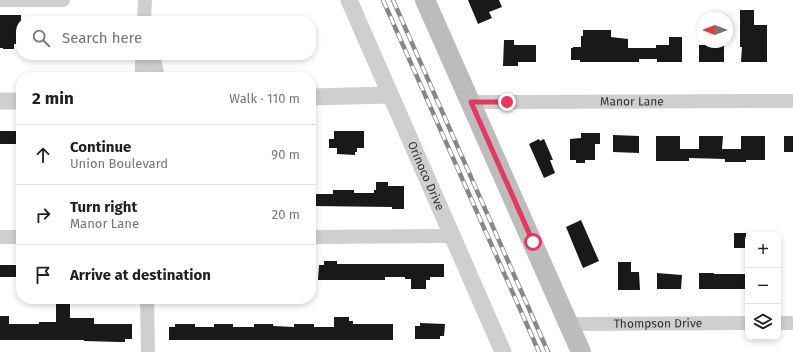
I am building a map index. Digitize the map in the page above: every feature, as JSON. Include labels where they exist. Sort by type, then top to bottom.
[{"type":"main road","points":[[425,0],[582,352]]},
{"type":"street","points":[[0,0],[63,0]]},
{"type":"street","name":"Orinoco Drive","points":[[349,0],[503,352]]},
{"type":"street","points":[[142,60],[142,72]]},
{"type":"street","points":[[154,60],[157,72]]},
{"type":"street","points":[[316,97],[390,95]]},
{"type":"street","points":[[0,101],[16,101]]},
{"type":"street","name":"Manor Lane","points":[[471,102],[793,101]]},
{"type":"street","points":[[316,237],[453,236]]},
{"type":"street","points":[[0,237],[16,237]]},
{"type":"street","points":[[147,304],[148,352]]},
{"type":"street","name":"Thompson Drive","points":[[569,324],[745,324]]},
{"type":"street","points":[[781,324],[793,324]]},
{"type":"building","points":[[468,0],[499,0],[502,7],[489,12],[492,18],[478,24]]},
{"type":"building","points":[[740,10],[754,10],[754,25],[767,25],[767,62],[741,62],[742,47],[740,47]]},
{"type":"building","points":[[0,15],[21,15],[16,16],[16,44],[14,44],[14,49],[0,48]]},
{"type":"building","points":[[583,30],[611,30],[611,37],[628,39],[628,48],[656,48],[656,45],[669,45],[669,37],[682,37],[682,62],[657,62],[657,59],[639,59],[639,62],[580,62],[580,60],[571,60],[571,48],[581,47],[581,36],[583,36]]},
{"type":"building","points":[[504,40],[514,40],[514,45],[536,45],[536,62],[518,62],[518,66],[503,66]]},
{"type":"building","points":[[699,48],[724,48],[724,62],[699,62]]},
{"type":"building","points":[[0,131],[16,131],[16,144],[0,144]]},
{"type":"building","points":[[334,131],[364,131],[364,148],[357,148],[355,155],[337,154],[337,148],[329,148],[329,139],[334,139]]},
{"type":"building","points":[[581,133],[600,133],[600,144],[595,144],[595,160],[585,160],[585,163],[576,163],[576,160],[570,160],[570,139],[581,138]]},
{"type":"building","points":[[613,135],[639,136],[639,153],[613,152]]},
{"type":"building","points":[[656,136],[680,136],[680,149],[699,149],[699,136],[723,136],[722,149],[741,149],[741,136],[765,136],[765,160],[725,162],[725,159],[689,158],[689,161],[656,161]]},
{"type":"building","points":[[784,136],[793,136],[793,152],[784,152]]},
{"type":"building","points":[[539,139],[540,141],[544,139],[553,160],[550,160],[555,173],[544,178],[529,144]]},
{"type":"building","points":[[376,182],[388,182],[388,186],[404,186],[404,209],[392,209],[392,207],[316,206],[316,194],[333,194],[333,190],[354,190],[354,193],[374,193],[374,190],[376,190]]},
{"type":"building","points":[[581,220],[599,261],[583,268],[566,227]]},
{"type":"building","points":[[734,233],[745,233],[745,248],[734,248]]},
{"type":"building","points":[[324,261],[337,261],[337,264],[444,264],[444,277],[430,277],[430,280],[426,280],[426,289],[411,289],[411,279],[405,279],[405,277],[385,277],[385,280],[318,280],[319,265],[324,265]]},
{"type":"building","points":[[618,262],[631,262],[631,272],[639,272],[640,290],[618,290]]},
{"type":"building","points":[[0,265],[16,265],[16,277],[0,277]]},
{"type":"building","points":[[657,273],[682,275],[681,289],[657,289]]},
{"type":"building","points":[[699,273],[745,274],[745,289],[699,289]]},
{"type":"building","points":[[56,304],[70,304],[70,318],[94,318],[94,324],[132,324],[132,339],[125,339],[125,342],[84,340],[0,340],[0,316],[9,316],[9,324],[39,324],[39,322],[56,322]]},
{"type":"building","points":[[334,317],[349,317],[349,321],[353,321],[353,324],[393,324],[393,340],[169,340],[169,327],[175,327],[175,324],[195,324],[195,327],[214,327],[214,324],[233,324],[233,327],[254,327],[254,324],[273,324],[273,326],[294,327],[294,324],[314,324],[314,327],[334,327]]},
{"type":"building","points":[[420,323],[445,324],[444,336],[440,336],[440,339],[415,339],[415,326],[420,326]]},
{"type":"railway","points":[[383,0],[539,352]]},
{"type":"railway","points":[[393,0],[548,352]]},
{"type":"route","points":[[507,102],[471,102],[533,242]]}]
